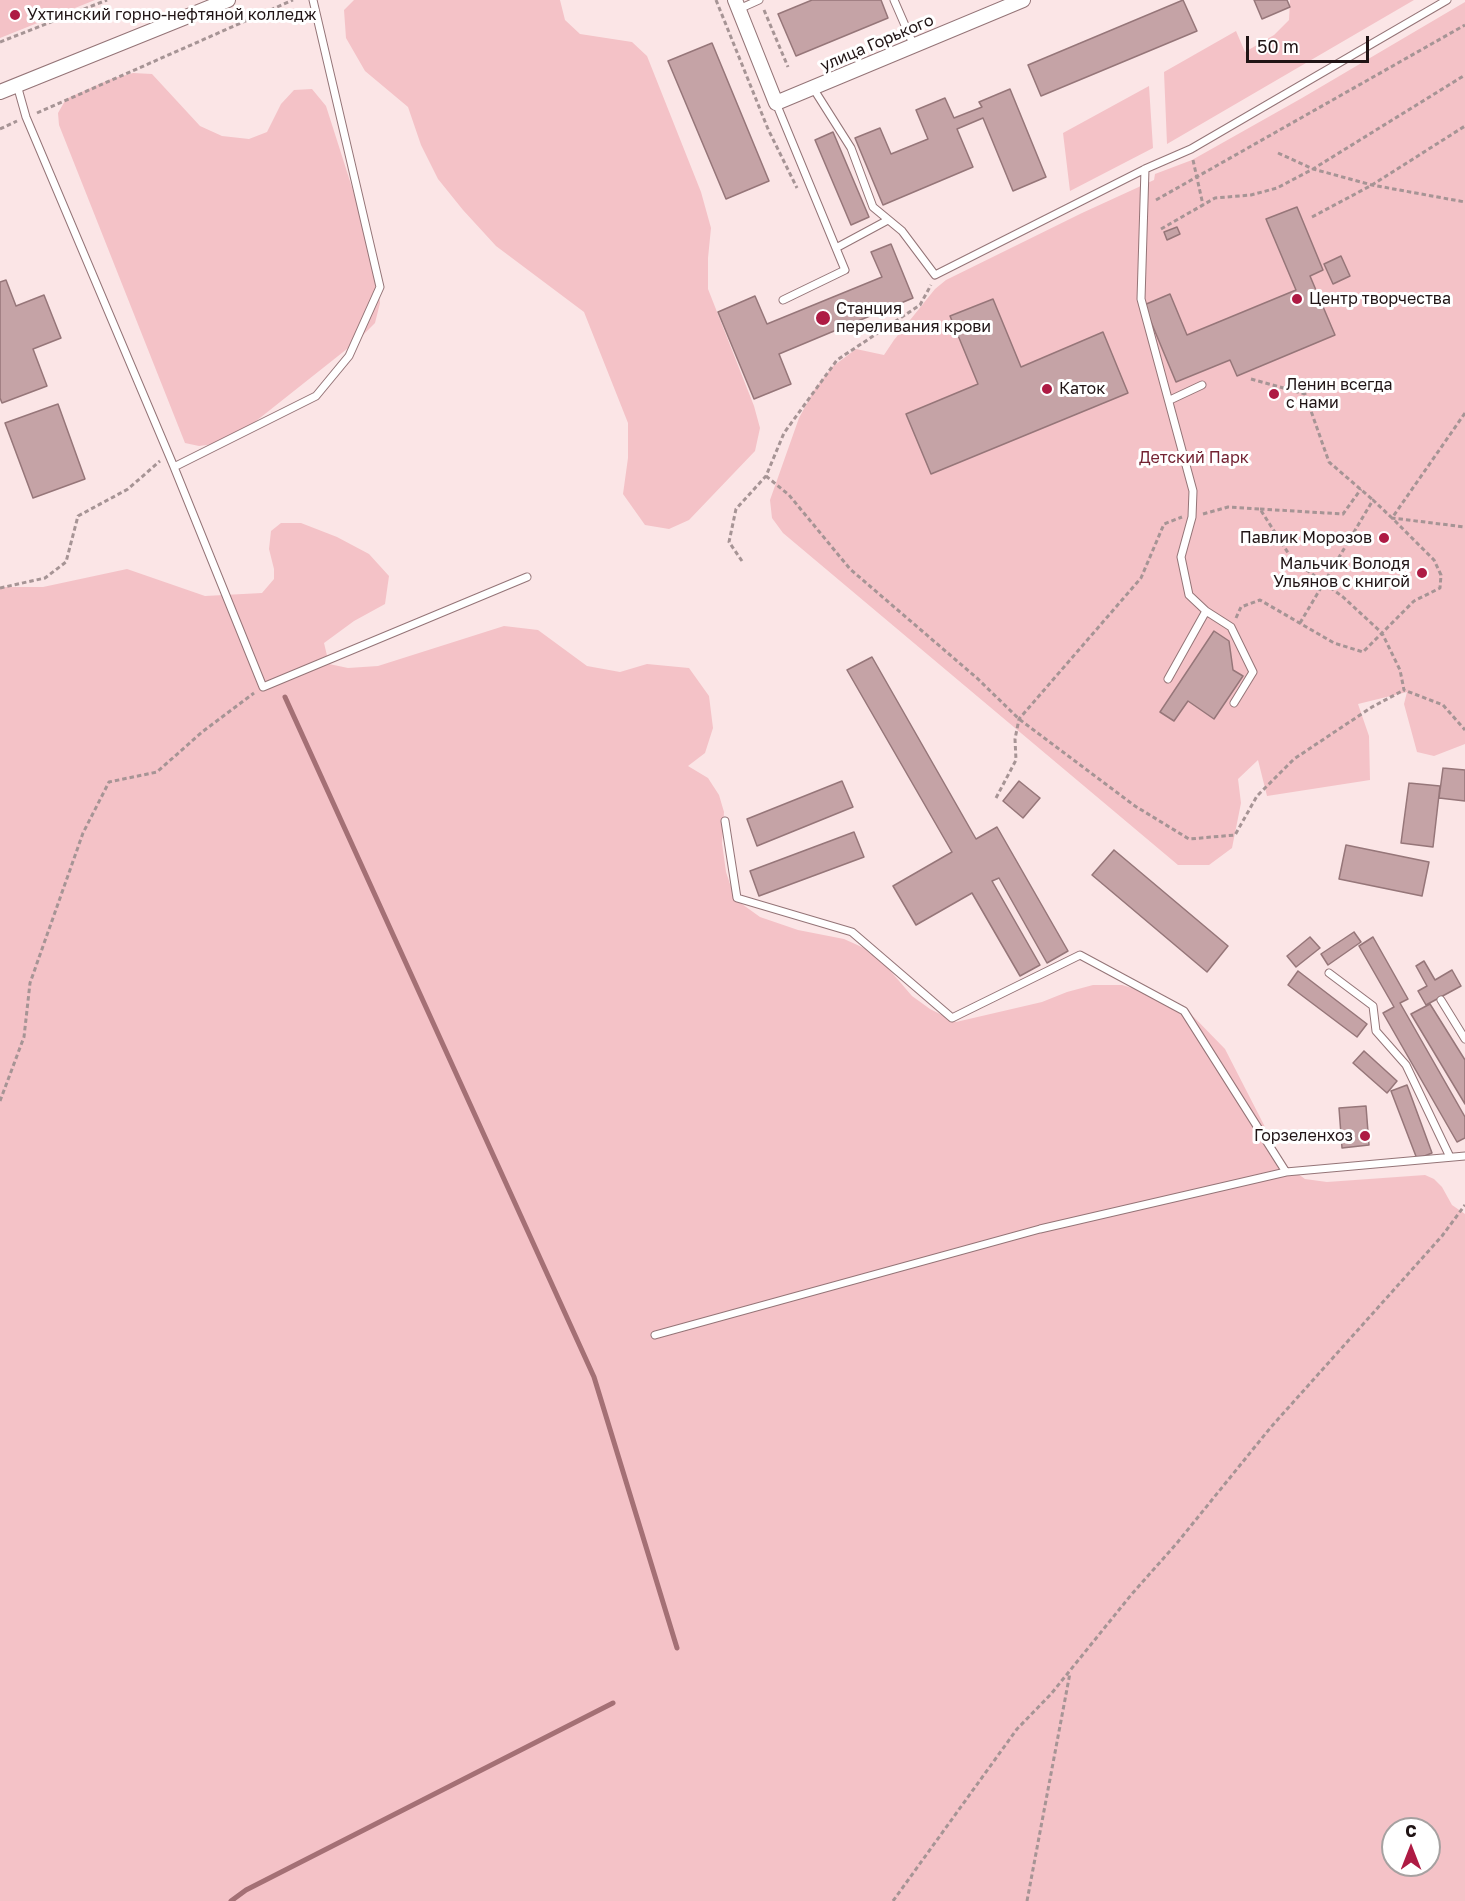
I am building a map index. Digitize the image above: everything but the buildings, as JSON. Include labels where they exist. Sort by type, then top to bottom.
[{"type":"street","points":[[0,93],[228,0]]},
{"type":"street","name":"улица Горького","points":[[776,103],[1023,0]]},
{"type":"street","points":[[737,4],[776,103]]},
{"type":"lane","points":[[174,467],[316,396],[349,357],[381,287],[313,0]]},
{"type":"lane","points":[[737,4],[759,0]]},
{"type":"lane","points":[[894,0],[914,46]]},
{"type":"lane","points":[[813,88],[851,148],[873,207],[902,231],[935,275],[1145,169],[1191,149],[1447,0]]},
{"type":"lane","points":[[17,85],[26,117],[174,467],[263,687],[527,577]]},
{"type":"lane","points":[[776,103],[845,270],[783,300]]},
{"type":"lane","points":[[1145,169],[1141,299],[1193,491],[1192,517],[1181,557],[1189,595],[1206,611],[1231,627],[1253,672],[1234,703]]},
{"type":"lane","points":[[836,248],[888,220]]},
{"type":"lane","points":[[1170,400],[1202,386]]},
{"type":"lane","points":[[1168,679],[1206,611]]},
{"type":"lane","points":[[725,821],[737,898],[852,932],[952,1018],[1080,955],[1184,1011],[1286,1172]]},
{"type":"lane","points":[[1329,974],[1373,1006],[1376,1031],[1406,1065],[1450,1157]]},
{"type":"lane","points":[[1441,1000],[1465,1039]]},
{"type":"lane","points":[[655,1335],[1040,1229],[1286,1172],[1465,1156]]},
{"type":"path","points":[[0,42],[107,0]]},
{"type":"path","points":[[0,129],[294,0]]},
{"type":"path","points":[[764,9],[788,67]]},
{"type":"path","points":[[1144,207],[1465,25]]},
{"type":"path","points":[[1161,229],[1215,198],[1251,195],[1277,188],[1313,169],[1465,75]]},
{"type":"path","points":[[1312,217],[1372,185],[1465,126]]},
{"type":"path","points":[[1191,149],[1203,205]]},
{"type":"path","points":[[1278,153],[1313,169],[1372,185],[1465,202]]},
{"type":"path","points":[[742,561],[729,542],[736,509],[766,476],[784,433],[837,360],[920,305],[935,275]]},
{"type":"path","points":[[1231,627],[1241,607],[1260,600],[1334,643],[1363,652],[1414,601],[1440,588],[1441,575],[1434,560],[1373,500],[1329,462],[1305,394],[1251,380]]},
{"type":"path","points":[[1392,518],[1465,413]]},
{"type":"path","points":[[0,588],[45,578],[66,562],[78,516],[128,489],[168,454]]},
{"type":"path","points":[[766,476],[789,495],[850,569],[978,679],[1019,719],[1135,806],[1189,839],[1235,835],[1257,796],[1294,759],[1372,707],[1404,690],[1443,705],[1465,730]]},
{"type":"path","points":[[996,798],[1016,760],[1015,740],[1019,719],[1142,578],[1164,524],[1178,516],[1192,517],[1228,507],[1343,514],[1361,489]]},
{"type":"path","points":[[1300,623],[1373,500]]},
{"type":"path","points":[[1260,508],[1292,559],[1343,597],[1382,633],[1400,670],[1404,690]]},
{"type":"path","points":[[1392,518],[1465,526]]},
{"type":"path","points":[[0,1101],[24,1037],[30,983],[83,833],[109,782],[157,772],[202,732],[263,687]]},
{"type":"path","points":[[893,1901],[1017,1729],[1051,1694],[1131,1595],[1177,1544],[1271,1427],[1442,1236],[1465,1205]]},
{"type":"path","points":[[1027,1901],[1070,1670]]},
{"type":"green space","points":[[0,0],[95,0],[0,38]]},
{"type":"green space","points":[[354,0],[560,0],[565,20],[580,34],[632,42],[647,56],[701,192],[711,228],[708,289],[754,406],[760,428],[755,451],[689,520],[669,529],[645,525],[623,494],[628,458],[628,423],[584,312],[496,246],[438,179],[421,145],[408,107],[365,71],[346,38],[344,10]]},
{"type":"green space","points":[[1290,0],[1414,0],[1167,144],[1164,72],[1236,31],[1245,52],[1274,35],[1289,20]]},
{"type":"green space","name":"Детский Парк","points":[[1465,2],[1465,744],[1434,756],[1417,752],[1404,704],[1407,692],[1358,704],[1369,736],[1370,780],[1267,796],[1258,760],[1238,779],[1241,803],[1232,848],[1209,865],[1178,865],[783,533],[772,518],[770,500],[799,418],[813,392],[832,367],[856,349],[884,355],[935,289],[946,280],[1154,180],[1155,174],[1192,160]]},
{"type":"green space","points":[[133,73],[152,74],[200,126],[222,136],[249,139],[267,132],[281,104],[294,90],[312,89],[326,106],[378,269],[380,303],[375,323],[357,341],[246,429],[222,443],[199,446],[185,443],[59,125],[58,113],[66,99],[111,79]]},
{"type":"green space","points":[[1149,86],[1153,148],[1070,191],[1063,133]]},
{"type":"green space","points":[[281,523],[301,523],[337,537],[369,554],[389,576],[385,604],[354,621],[324,643],[329,664],[348,668],[378,666],[504,626],[538,630],[587,666],[620,672],[647,664],[689,668],[709,696],[713,728],[705,753],[688,766],[708,778],[719,795],[724,812],[722,843],[726,872],[735,899],[760,917],[798,930],[844,939],[864,948],[881,960],[912,996],[930,1009],[956,1022],[1042,1002],[1093,985],[1122,985],[1152,994],[1186,1009],[1225,1049],[1284,1164],[1305,1179],[1327,1182],[1425,1175],[1434,1179],[1442,1187],[1452,1205],[1465,1214],[1465,1901],[0,1901],[0,587],[43,587],[127,569],[205,596],[262,593],[274,579],[269,549],[271,531]]},
{"type":"waterway","points":[[285,697],[594,1377],[677,1648]]},
{"type":"waterway","points":[[231,1901],[246,1890],[613,1703]]},
{"type":"place","name":"Ухтинский горно-нефтяной колледж","points":[[15,15]]},
{"type":"place","name":"Центр творчества","points":[[1297,299]]},
{"type":"place","name":"Станция переливания крови","points":[[823,318]]},
{"type":"place","name":"Каток","points":[[1047,389]]},
{"type":"place","name":"Ленин всегда с нами","points":[[1274,394]]},
{"type":"place","name":"Павлик Морозов","points":[[1384,538]]},
{"type":"place","name":"Мальчик Володя Ульянов с книгой","points":[[1422,573]]},
{"type":"place","name":"Горзеленхоз","points":[[1365,1136]]}]
